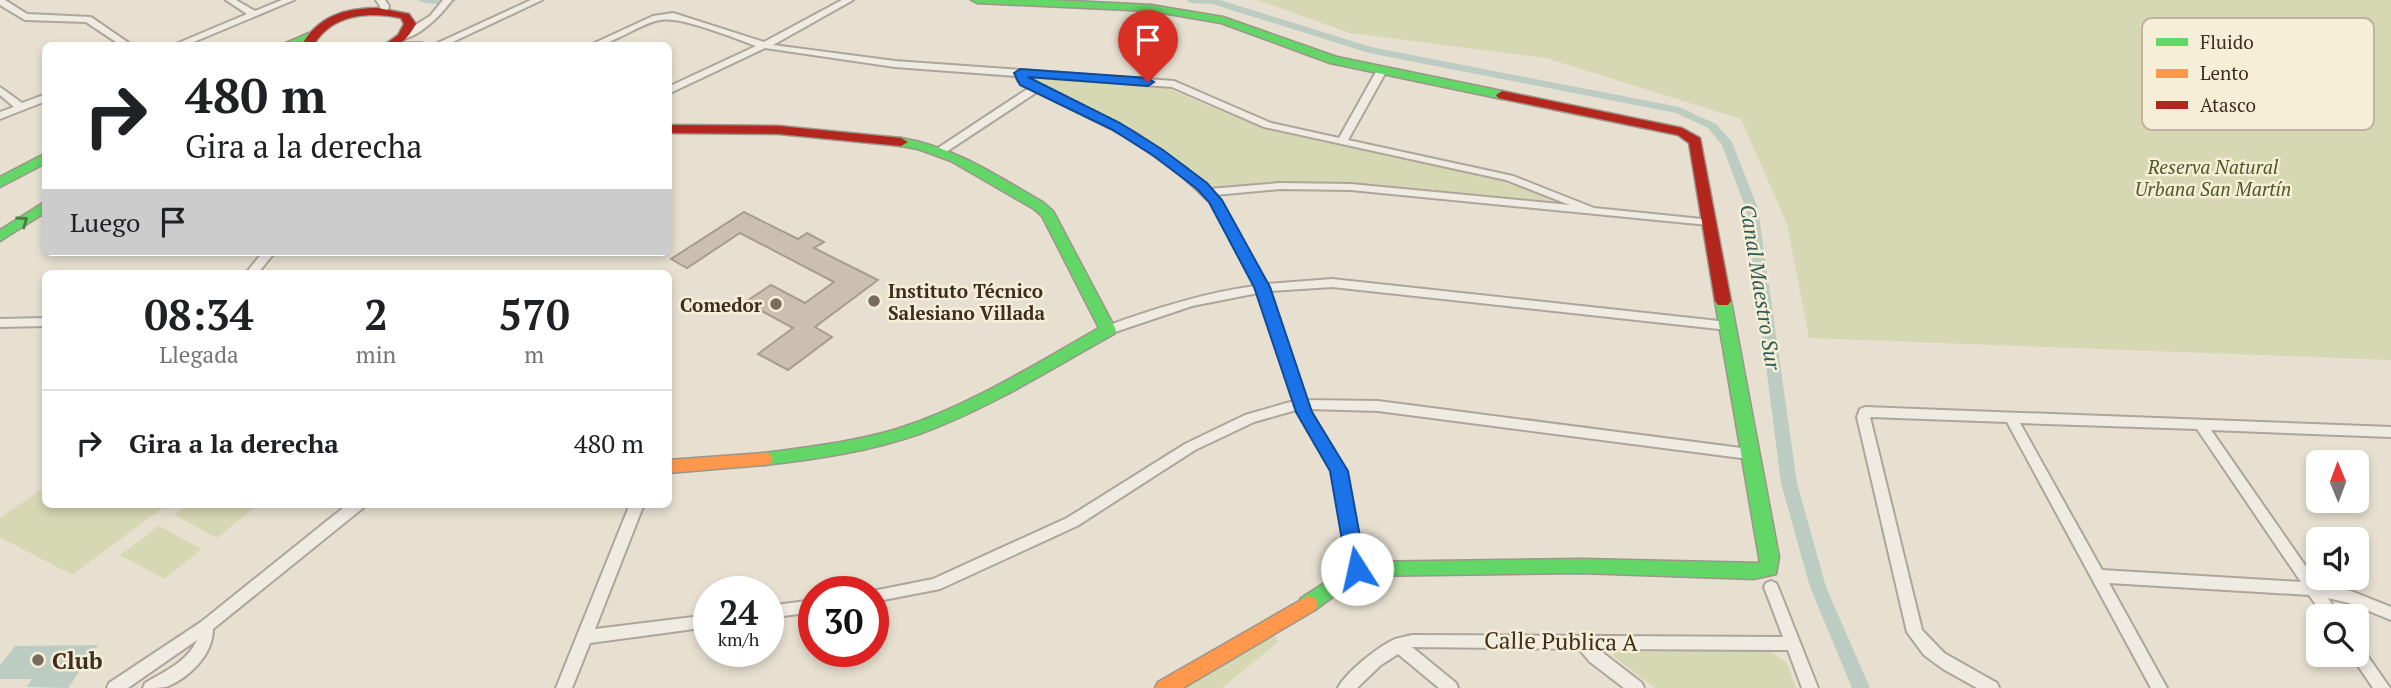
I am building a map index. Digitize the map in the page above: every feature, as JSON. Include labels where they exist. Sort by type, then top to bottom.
[{"type":"street","points":[[230,0],[254,14]]},
{"type":"street","points":[[185,42],[290,0]]},
{"type":"street","points":[[407,38],[430,20],[448,0]]},
{"type":"street","points":[[444,42],[538,0]]},
{"type":"street","points":[[672,89],[765,45],[849,0]]},
{"type":"street","points":[[976,0],[1155,8],[1230,22],[1329,59],[1689,134],[1695,141],[1771,565],[1766,570],[1581,566],[1357,569],[1299,610],[1165,688]]},
{"type":"street","points":[[0,1],[25,17],[88,19],[124,42]]},
{"type":"street","points":[[308,41],[316,30],[340,17],[382,5],[405,16],[407,38]]},
{"type":"street","points":[[601,42],[651,20],[667,16],[681,17],[765,45],[883,63],[1174,84],[1260,122],[1509,178],[1590,209]]},
{"type":"street","points":[[1342,142],[1382,70]]},
{"type":"street","points":[[1020,73],[1024,82],[1129,134],[1209,192],[1262,287],[1301,404],[1339,471],[1357,569]]},
{"type":"street","points":[[942,150],[1035,88]]},
{"type":"street","points":[[0,90],[22,107]]},
{"type":"street","points":[[0,116],[42,99]]},
{"type":"street","points":[[672,129],[779,130],[923,144],[942,150],[1043,210],[1063,239],[1108,330]]},
{"type":"street","points":[[0,183],[42,159]]},
{"type":"street","points":[[1209,192],[1228,188],[1298,185],[1351,187],[1708,222]]},
{"type":"street","points":[[0,237],[42,208]]},
{"type":"street","points":[[254,270],[266,256]]},
{"type":"street","points":[[672,467],[816,452],[881,440],[961,410],[1108,330],[1184,302],[1262,287],[1354,284],[1728,327]]},
{"type":"street","points":[[0,323],[42,322]]},
{"type":"street","points":[[889,593],[935,585],[955,577],[1072,522],[1202,440],[1258,415],[1301,404],[1378,406],[1749,454]]},
{"type":"street","points":[[1991,688],[1936,656],[1920,643],[1915,632],[1863,416],[1865,412],[2391,432]]},
{"type":"street","points":[[2010,416],[2160,688]]},
{"type":"street","points":[[2200,424],[2306,577]]},
{"type":"street","points":[[115,688],[206,626],[353,508]]},
{"type":"street","points":[[564,688],[635,508]]},
{"type":"street","points":[[2098,576],[2306,589]]},
{"type":"street","points":[[1771,587],[1810,688]]},
{"type":"street","points":[[2319,590],[2351,597],[2391,614]]},
{"type":"street","points":[[584,637],[693,623]]},
{"type":"street","points":[[151,688],[202,652],[207,634],[206,626]]},
{"type":"street","name":"Calle Publica A","points":[[1346,688],[1378,657],[1398,645],[1425,640],[1793,644]]},
{"type":"street","points":[[1582,641],[1595,657],[1636,688]]},
{"type":"street","points":[[1398,645],[1450,688]]},
{"type":"street","points":[[2367,667],[2382,688]]},
{"type":"green space","name":"Reserva Natural Urbana San Martín","points":[[1257,0],[2391,0],[2391,360],[1809,338],[1787,224],[1741,119],[1546,58],[1350,33]]},
{"type":"green space","points":[[1031,77],[1164,87],[1266,129],[1504,181],[1558,197],[1553,201],[1333,182],[1213,187],[1182,163],[1130,131],[1030,80]]},
{"type":"green space","points":[[42,489],[42,508],[163,508],[72,575],[0,537],[0,518]]},
{"type":"green space","points":[[184,508],[254,508],[217,538],[174,515]]},
{"type":"green space","points":[[159,526],[202,549],[164,579],[120,555]]},
{"type":"green space","points":[[1274,633],[1278,642],[1222,688],[1178,688]]},
{"type":"green space","points":[[1770,651],[1787,663],[1796,688],[1655,688],[1613,656],[1615,652]]},
{"type":"shaded area","points":[[98,645],[68,688],[27,687],[32,679],[0,679],[0,665],[15,646]]},
{"type":"building","name":"Instituto Técnico Salesiano Villada","points":[[744,212],[798,239],[807,233],[824,242],[814,248],[878,280],[815,327],[832,337],[788,370],[758,354],[793,328],[745,302],[771,285],[805,303],[834,282],[740,233],[687,268],[671,259]]},
{"type":"waterway","name":"Canal Maestro Sur","points":[[422,0],[453,0]]},
{"type":"waterway","name":"Canal Maestro Sur","points":[[1191,0],[1213,1],[1369,50],[1679,110],[1712,126],[1728,144],[1752,209],[1789,483],[1818,587],[1861,688]]},
{"type":"traffic: fast","points":[[977,0],[1151,8],[1223,20],[1334,60],[1502,95]]},
{"type":"traffic: fast","points":[[296,42],[309,37]]},
{"type":"traffic: fast","points":[[764,459],[861,444],[917,428],[990,396],[1108,330],[1048,214],[1039,206],[955,158],[920,145],[901,142]]},
{"type":"traffic: fast","points":[[0,183],[42,159]]},
{"type":"traffic: fast","points":[[0,237],[42,208]]},
{"type":"traffic: fast","points":[[1308,604],[1357,569],[1581,566],[1754,571],[1769,569],[1770,557],[1723,301]]},
{"type":"traffic: slow","points":[[672,467],[764,459]]},
{"type":"traffic: slow","points":[[1165,688],[1308,604]]},
{"type":"traffic: jam","points":[[309,42],[314,34],[335,18],[378,11],[405,16],[410,24],[402,37],[395,42]]},
{"type":"traffic: jam","points":[[1502,95],[1682,132],[1695,141],[1723,301]]},
{"type":"traffic: jam","points":[[672,129],[779,130],[901,142]]},
{"type":"place","name":"Instituto Técnico Salesiano Villada","points":[[874,301]]},
{"type":"place","name":"Comedor","points":[[776,304]]},
{"type":"place","name":"Club","points":[[38,660]]},
{"type":"route","points":[[1148,82],[1020,73],[1024,82],[1101,118],[1158,153],[1202,186],[1215,200],[1262,287],[1304,412],[1339,471],[1357,569]]}]
